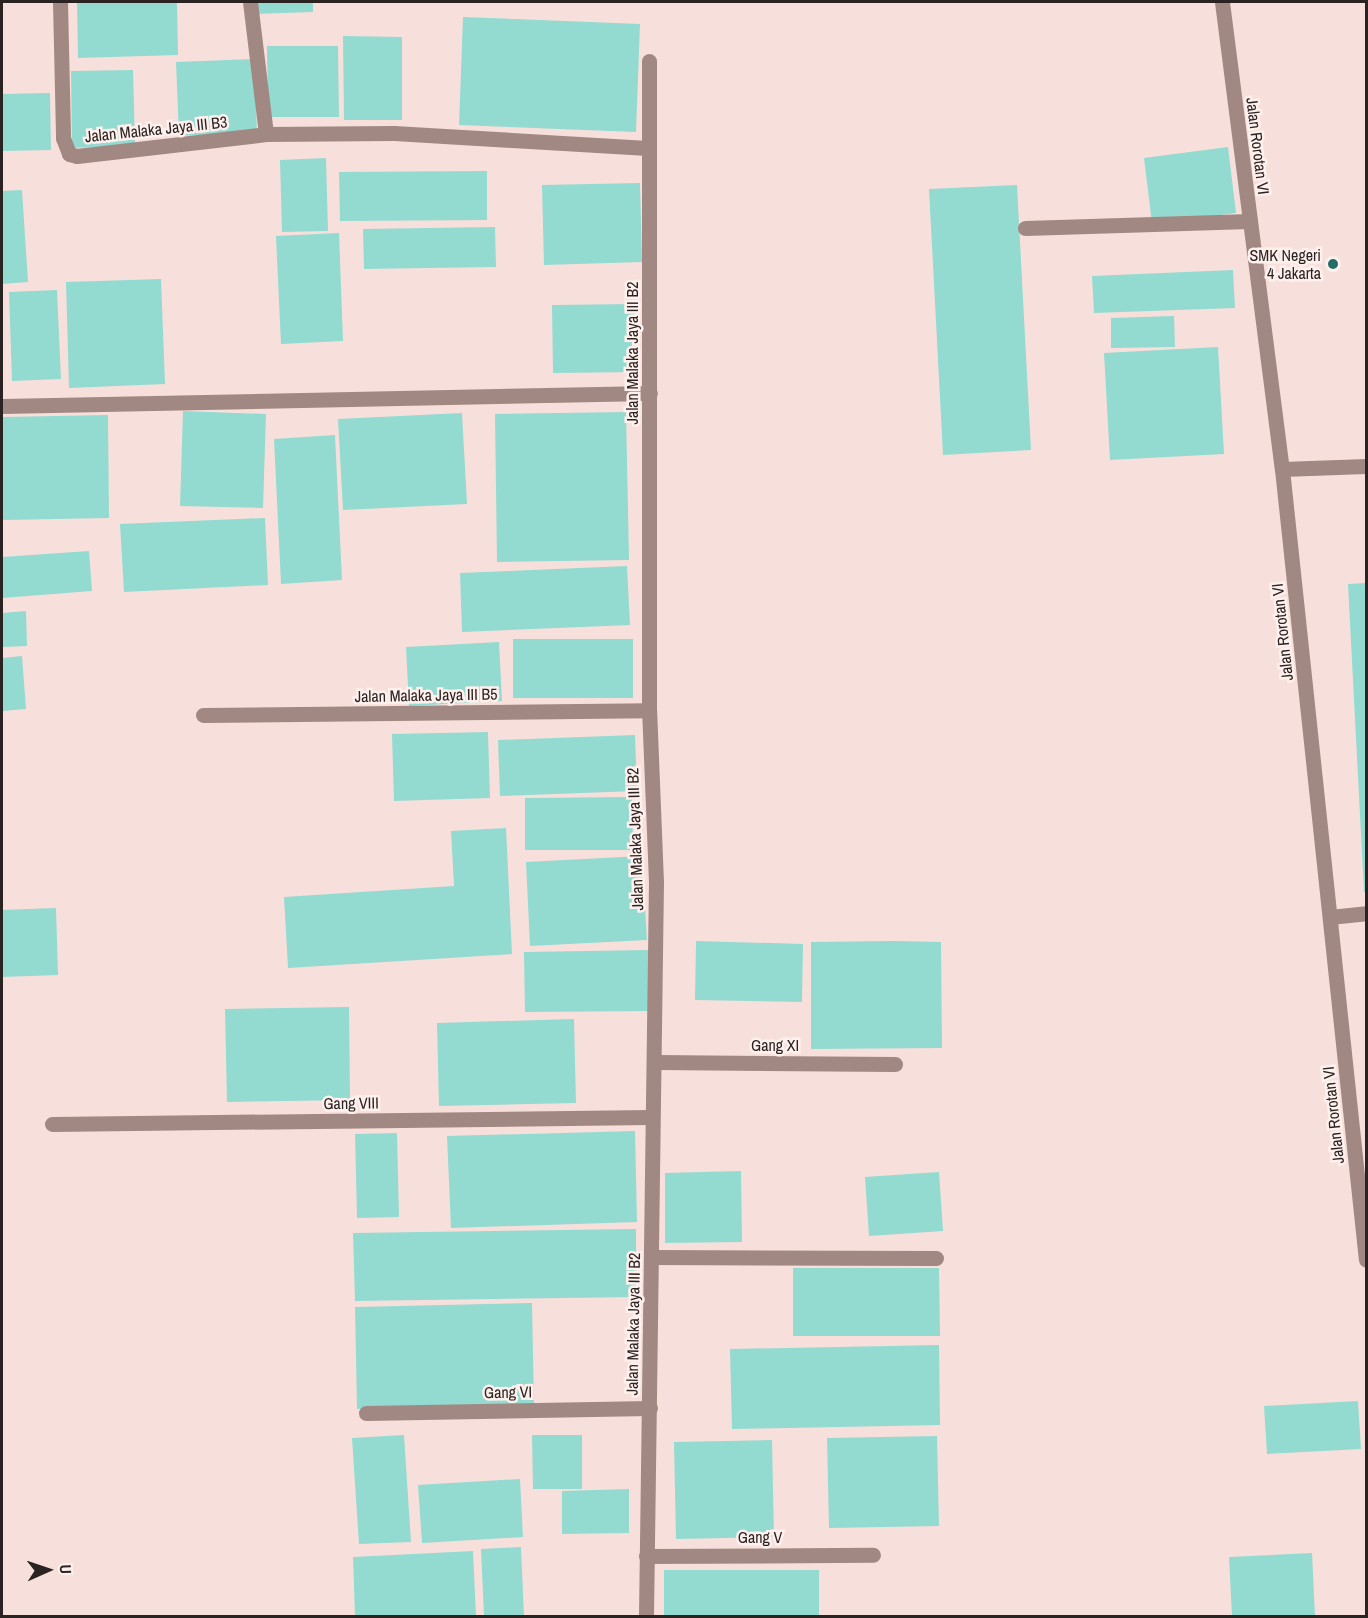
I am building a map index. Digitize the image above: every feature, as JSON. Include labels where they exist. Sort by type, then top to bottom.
[{"type":"street","name":"Jalan Malaka Jaya III B3","points":[[60,2],[63,138],[69,154],[266,134]]},
{"type":"street","points":[[250,2],[266,134],[394,133],[648,148]]},
{"type":"street","name":"Jalan Rorotan VI","points":[[1222,2],[1282,469],[1366,1260]]},
{"type":"street","name":"Jalan Malaka Jaya III B2","points":[[646,1617],[652,1257],[651,1117],[655,1062],[649,711],[649,61]]},
{"type":"street","points":[[1025,228],[1250,221]]},
{"type":"street","points":[[2,406],[650,393]]},
{"type":"street","points":[[1282,469],[1366,466]]},
{"type":"street","name":"Jalan Malaka Jaya III B5","points":[[203,715],[649,711]]},
{"type":"street","points":[[1330,917],[1366,913]]},
{"type":"street","name":"Gang XI","points":[[655,1062],[895,1064]]},
{"type":"street","name":"Gang VIII","points":[[52,1124],[651,1117]]},
{"type":"street","points":[[652,1257],[936,1258]]},
{"type":"street","name":"Gang VI","points":[[366,1413],[650,1408]]},
{"type":"street","name":"Gang V","points":[[646,1556],[873,1555]]},
{"type":"building","points":[[77,2],[177,2],[178,55],[78,58]]},
{"type":"building","points":[[253,2],[313,2],[313,12],[253,14]]},
{"type":"building","points":[[463,17],[640,24],[636,132],[459,125]]},
{"type":"building","points":[[343,36],[402,37],[402,120],[344,120]]},
{"type":"building","points":[[267,46],[338,46],[339,117],[268,117]]},
{"type":"building","points":[[254,59],[257,132],[179,136],[176,62]]},
{"type":"building","points":[[133,70],[135,146],[72,148],[71,71]]},
{"type":"building","points":[[50,93],[51,150],[2,151],[2,94]]},
{"type":"building","points":[[1228,147],[1236,213],[1152,223],[1144,158]]},
{"type":"building","points":[[326,158],[328,231],[282,232],[280,160]]},
{"type":"building","points":[[487,171],[487,220],[340,221],[339,172]]},
{"type":"building","points":[[640,183],[642,262],[544,265],[542,185]]},
{"type":"building","points":[[1017,185],[1031,450],[943,455],[929,189]]},
{"type":"building","points":[[22,190],[28,282],[2,284],[2,191]]},
{"type":"building","points":[[495,227],[496,267],[364,269],[363,229]]},
{"type":"building","points":[[339,233],[343,341],[281,344],[276,236]]},
{"type":"building","points":[[1233,270],[1235,308],[1094,313],[1092,276]]},
{"type":"building","points":[[161,279],[165,384],[69,388],[66,282]]},
{"type":"building","points":[[57,290],[61,379],[12,381],[9,292]]},
{"type":"building","points":[[636,304],[637,372],[553,373],[552,305]]},
{"type":"building","points":[[1174,316],[1175,347],[1111,348],[1111,318]]},
{"type":"building","points":[[1218,347],[1224,454],[1110,460],[1104,353]]},
{"type":"building","points":[[183,411],[266,414],[263,508],[180,506]]},
{"type":"building","points":[[626,412],[629,560],[497,562],[495,414]]},
{"type":"building","points":[[462,413],[467,504],[343,510],[338,419]]},
{"type":"building","points":[[108,415],[109,518],[2,520],[2,417]]},
{"type":"building","points":[[335,435],[342,580],[281,584],[274,439]]},
{"type":"building","points":[[265,518],[268,585],[124,592],[120,524]]},
{"type":"building","points":[[89,551],[92,591],[2,598],[2,557]]},
{"type":"building","points":[[627,566],[630,625],[462,632],[460,573]]},
{"type":"building","points":[[1366,583],[1366,892],[1364,892],[1348,584]]},
{"type":"building","points":[[26,611],[27,646],[2,647],[2,613]]},
{"type":"building","points":[[513,639],[633,639],[633,698],[513,698]]},
{"type":"building","points":[[499,642],[502,701],[409,706],[406,647]]},
{"type":"building","points":[[22,656],[26,709],[2,711],[2,658]]},
{"type":"building","points":[[488,732],[490,798],[394,801],[392,734]]},
{"type":"building","points":[[635,735],[637,791],[500,796],[498,740]]},
{"type":"building","points":[[632,797],[633,850],[525,850],[525,798]]},
{"type":"building","points":[[506,828],[512,954],[288,968],[284,897],[454,886],[451,831]]},
{"type":"building","points":[[642,856],[647,940],[530,946],[526,862]]},
{"type":"building","points":[[56,908],[58,975],[2,977],[2,910]]},
{"type":"building","points":[[696,941],[803,944],[802,1002],[695,1000]]},
{"type":"building","points":[[811,942],[941,942],[942,1048],[811,1049]]},
{"type":"building","points":[[650,950],[651,1011],[525,1012],[524,952]]},
{"type":"building","points":[[349,1007],[350,1100],[227,1102],[225,1009]]},
{"type":"building","points":[[574,1019],[576,1103],[439,1106],[437,1023]]},
{"type":"building","points":[[635,1131],[637,1222],[451,1228],[447,1136]]},
{"type":"building","points":[[397,1133],[399,1217],[357,1218],[355,1134]]},
{"type":"building","points":[[741,1171],[742,1242],[665,1243],[665,1173]]},
{"type":"building","points":[[939,1172],[943,1231],[869,1236],[865,1177]]},
{"type":"building","points":[[636,1229],[636,1297],[355,1301],[353,1233]]},
{"type":"building","points":[[793,1268],[939,1268],[940,1336],[793,1336]]},
{"type":"building","points":[[532,1303],[534,1405],[357,1409],[355,1307]]},
{"type":"building","points":[[939,1345],[940,1425],[732,1429],[730,1349]]},
{"type":"building","points":[[1358,1401],[1361,1449],[1267,1454],[1264,1406]]},
{"type":"building","points":[[404,1435],[411,1542],[359,1544],[352,1438]]},
{"type":"building","points":[[532,1435],[582,1435],[582,1489],[533,1489]]},
{"type":"building","points":[[937,1436],[939,1526],[829,1528],[827,1438]]},
{"type":"building","points":[[772,1440],[774,1537],[676,1539],[674,1442]]},
{"type":"building","points":[[520,1479],[523,1537],[422,1543],[418,1485]]},
{"type":"building","points":[[629,1489],[629,1533],[562,1534],[562,1491]]},
{"type":"building","points":[[521,1547],[524,1616],[484,1616],[481,1549]]},
{"type":"building","points":[[473,1551],[476,1616],[355,1616],[353,1557]]},
{"type":"building","points":[[1312,1553],[1315,1616],[1232,1616],[1229,1557]]},
{"type":"building","points":[[664,1570],[819,1570],[819,1616],[664,1616]]},
{"type":"place","name":"SMK Negeri 4 Jakarta","points":[[1333,264]]}]
